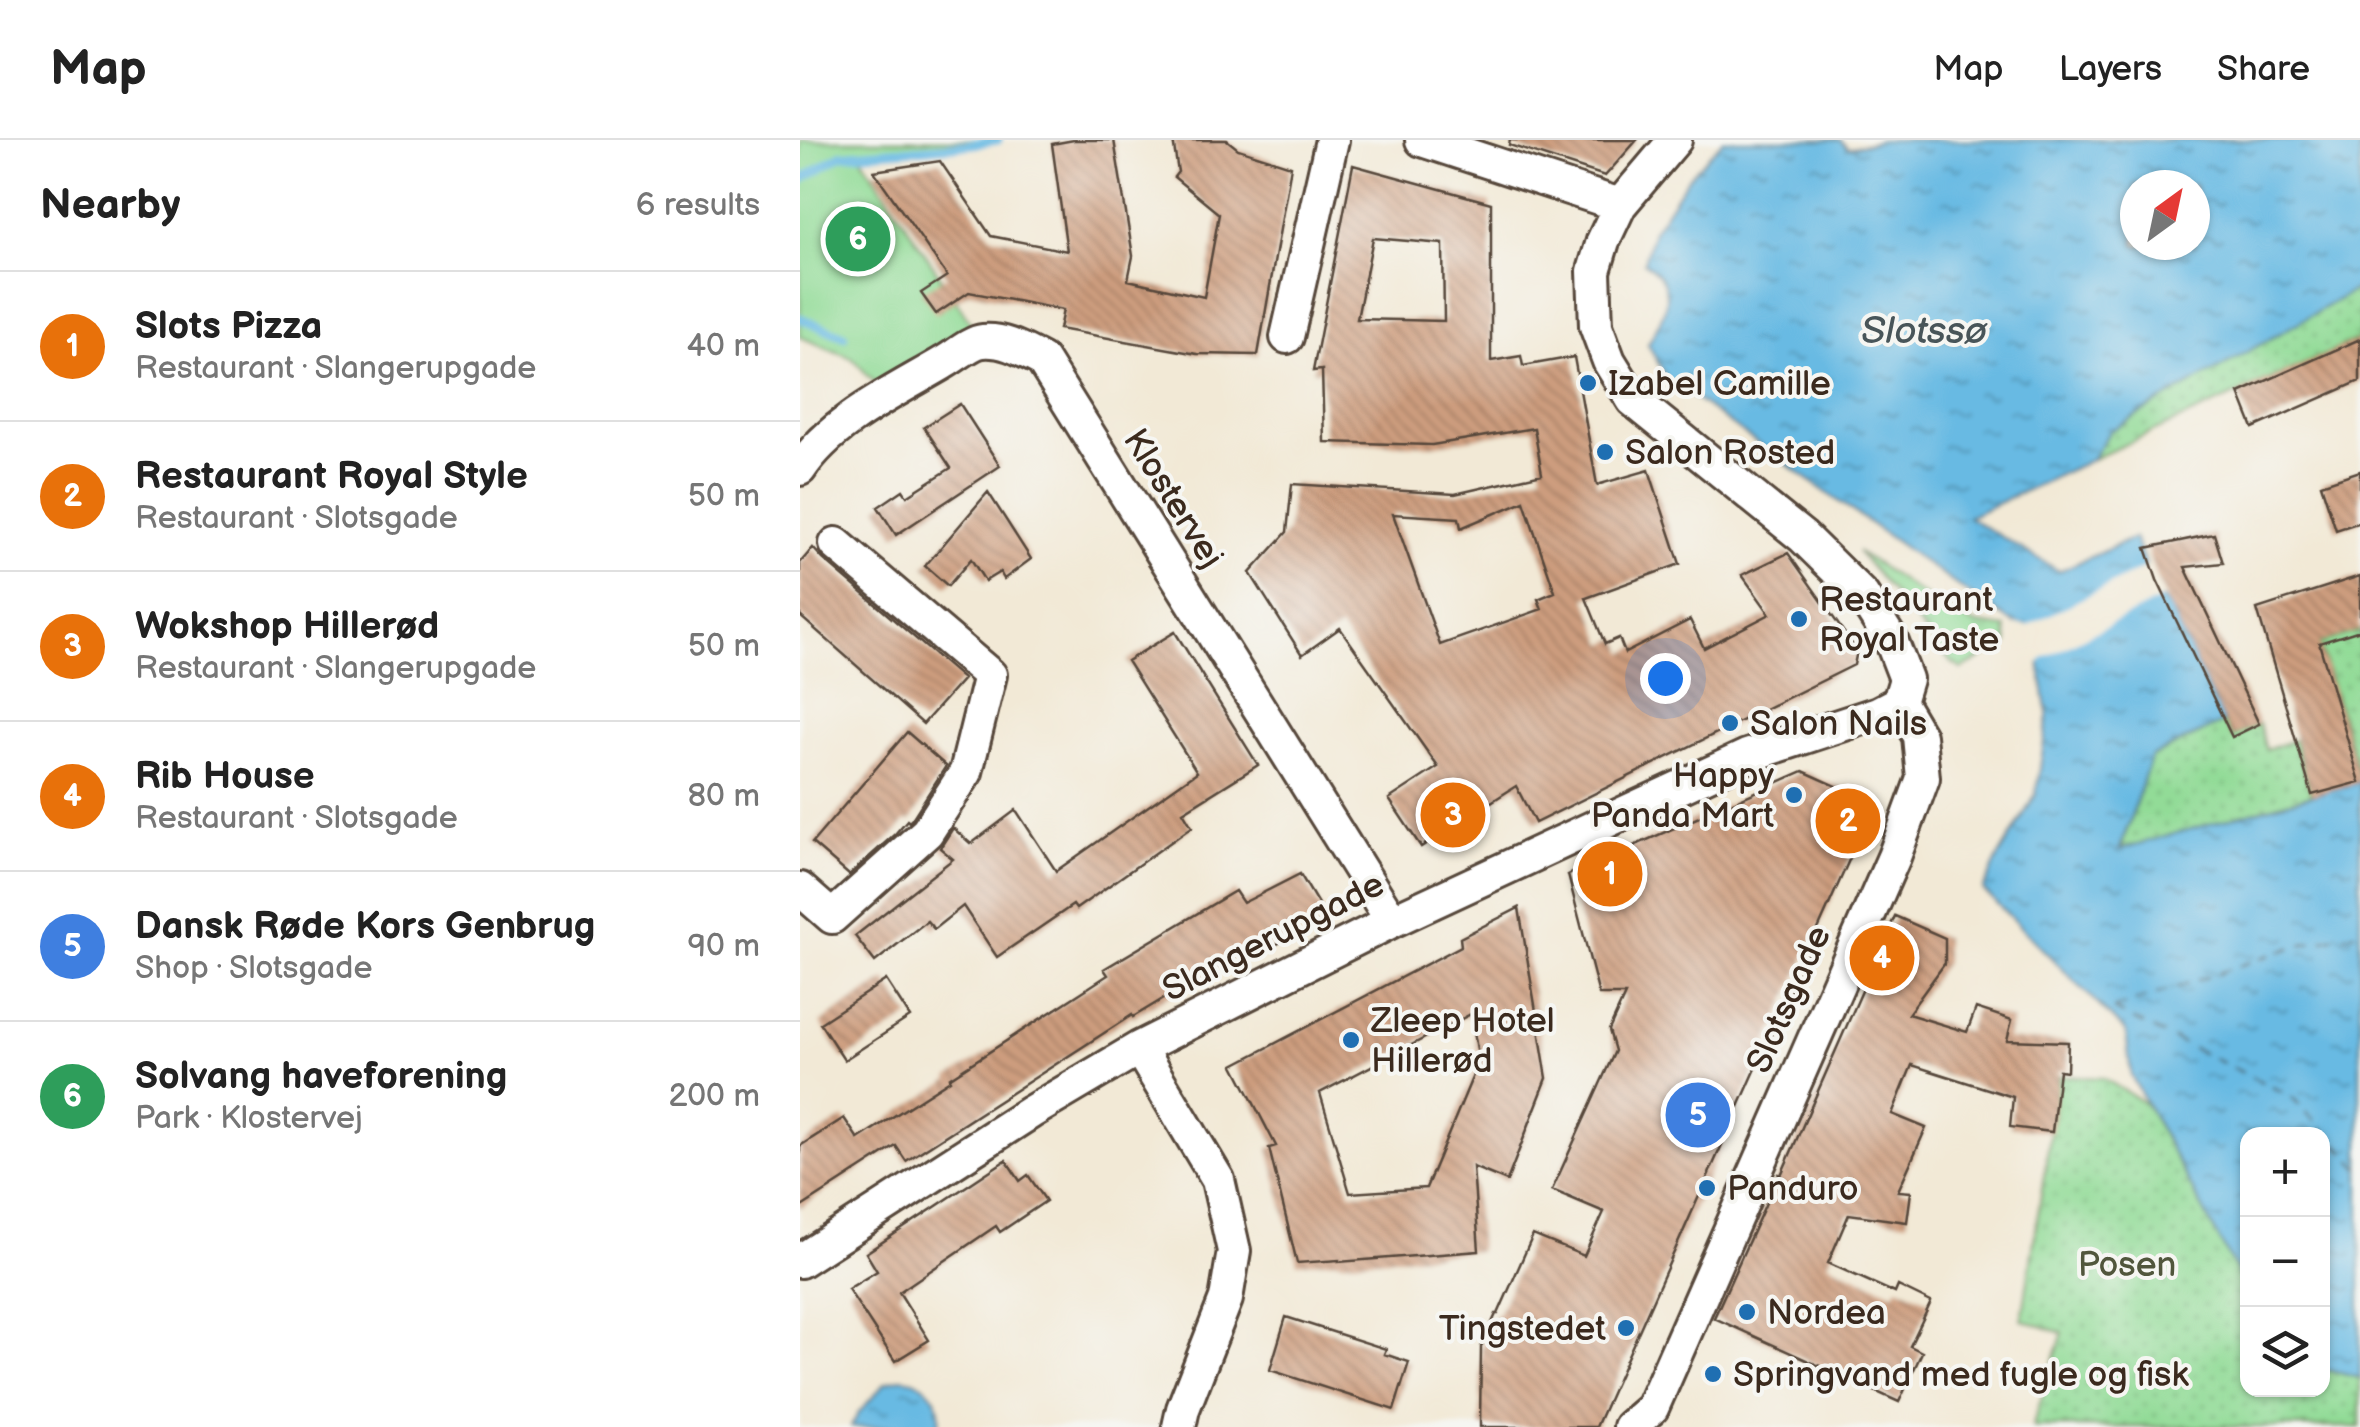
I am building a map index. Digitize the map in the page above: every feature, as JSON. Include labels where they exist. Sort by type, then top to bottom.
[{"type":"street","points":[[1286,337],[1332,140]]},
{"type":"street","points":[[1422,140],[1620,205]]},
{"type":"street","name":"Slotsgade","points":[[1641,1418],[1874,902],[1922,778],[1919,736],[1902,691],[1891,640],[1863,596],[1803,537],[1633,400],[1609,360],[1596,326],[1594,272],[1603,241],[1620,205],[1675,140]]},
{"type":"street","name":"Klostervej","points":[[800,469],[840,428],[981,341],[1013,345],[1042,360],[1392,921]]},
{"type":"street","points":[[800,889],[832,918],[926,832],[966,772],[990,674],[836,544]]},
{"type":"street","name":"Slangerupgade","points":[[800,1261],[1031,1112],[1139,1048],[1392,921],[1747,756],[1878,714],[1902,691]]},
{"type":"street","points":[[1139,1048],[1218,1180],[1234,1250],[1226,1299],[1182,1409],[1179,1427]]},
{"type":"green space","points":[[800,140],[998,140],[860,154],[972,325],[877,385],[852,358],[800,337]]},
{"type":"green space","points":[[2360,287],[2360,339],[2091,460],[2109,431]]},
{"type":"green space","points":[[1857,551],[1953,615],[1972,623],[2006,628],[2008,643],[1962,669],[1950,661]]},
{"type":"green space","points":[[2360,630],[2360,778],[2319,643]]},
{"type":"green space","points":[[2224,722],[2232,737],[2259,724],[2266,750],[2294,740],[2312,795],[2120,850],[2151,757]]},
{"type":"green space","name":"Posen","points":[[2059,1076],[2103,1078],[2146,1104],[2240,1278],[2240,1397],[2330,1397],[2330,1371],[2360,1378],[2360,1427],[2032,1427],[2063,1333],[2022,1320]]},
{"type":"water","name":"Slotssø","points":[[1723,140],[1840,140],[1848,148],[1882,140],[2360,140],[2360,287],[2110,431],[2091,460],[1968,517],[2059,571],[2134,538],[2159,596],[2170,607],[2224,722],[2151,757],[2120,849],[2360,782],[2360,1378],[2330,1371],[2330,1127],[2240,1127],[2240,1278],[2131,1075],[2126,1032],[1983,890],[2036,794],[2048,716],[2040,665],[2020,627],[1667,379],[1648,344],[1666,297],[1659,275],[1644,262],[1653,231],[1688,178]]},
{"type":"water","points":[[901,1378],[918,1382],[933,1395],[938,1407],[938,1427],[851,1427],[885,1383]]},
{"type":"pier","points":[[2151,564],[2165,597],[2044,658],[2036,666],[2015,624],[2027,626]]},
{"type":"building","points":[[1114,140],[1133,256],[1128,280],[1204,297],[1219,214],[1174,177],[1178,172],[1173,140],[1227,140],[1238,149],[1291,166],[1258,355],[1197,354],[1059,329],[1063,310],[969,292],[936,314],[921,293],[947,276],[874,171],[940,161],[991,236],[1067,251],[1052,144]]},
{"type":"building","points":[[1510,140],[1637,140],[1605,176],[1509,145]]},
{"type":"building","points":[[1353,165],[1491,203],[1491,361],[1521,356],[1523,366],[1574,357],[1597,485],[1649,470],[1680,564],[1586,598],[1605,644],[1619,638],[1625,653],[1690,620],[1704,648],[1770,614],[1742,575],[1788,553],[1857,651],[1854,665],[1535,823],[1516,786],[1421,847],[1389,799],[1438,767],[1340,628],[1302,655],[1250,573],[1287,532],[1292,484],[1455,494],[1542,474],[1534,428],[1432,445],[1324,442],[1322,370],[1313,371]],"holes":[[[1373,238],[1443,244],[1444,321],[1357,319]],[[1524,501],[1555,592],[1538,599],[1542,609],[1440,645],[1393,514],[1459,518],[1461,528]]]},
{"type":"building","points":[[2360,339],[2360,381],[2253,428],[2239,393]]},
{"type":"building","points":[[960,404],[1000,466],[896,535],[878,507],[903,490],[907,496],[951,468],[924,427]]},
{"type":"building","points":[[2360,471],[2360,522],[2336,530],[2321,484]]},
{"type":"building","points":[[988,492],[1031,559],[1004,579],[1000,572],[985,581],[971,559],[948,586],[925,566]]},
{"type":"building","points":[[2214,534],[2223,563],[2185,567],[2259,724],[2232,737],[2157,580],[2146,548]]},
{"type":"building","points":[[813,548],[963,679],[923,724],[800,616],[800,563]]},
{"type":"building","points":[[2360,576],[2360,630],[2319,643],[2360,782],[2312,795],[2257,609]]},
{"type":"building","points":[[1175,632],[1258,765],[1183,812],[1192,827],[1076,909],[1073,905],[997,957],[963,906],[934,929],[927,921],[875,962],[855,936],[953,859],[940,848],[953,828],[971,844],[1016,810],[1056,871],[1197,772],[1127,661]]},
{"type":"building","points":[[907,732],[946,766],[912,819],[849,875],[812,843]]},
{"type":"building","points":[[1803,771],[1863,798],[1870,813],[1596,1427],[1480,1427],[1481,1347],[1533,1235],[1584,1256],[1604,1212],[1552,1190],[1615,1051],[1609,1030],[1625,995],[1599,995],[1568,875]]},
{"type":"building","points":[[1300,874],[1327,919],[1271,947],[1266,937],[1132,1015],[906,1161],[896,1146],[800,1208],[800,1146],[844,1118],[858,1139],[1108,975],[1104,969],[1235,891],[1243,903]]},
{"type":"building","points":[[1519,908],[1547,1078],[1507,1181],[1473,1167],[1479,1251],[1297,1263],[1269,1148],[1276,1146],[1234,1065],[1461,946],[1460,938]],"holes":[[[1471,1014],[1479,1061],[1426,1188],[1350,1193],[1320,1093]]]},
{"type":"building","points":[[1895,916],[1945,938],[1945,963],[1908,1014],[1967,1032],[1976,1008],[2012,1020],[2007,1040],[2068,1042],[2067,1071],[2059,1070],[2052,1132],[2010,1127],[2013,1097],[1912,1065],[1892,1114],[1926,1128],[1898,1191],[1911,1192],[1907,1222],[1849,1214],[1828,1263],[1895,1293],[1898,1286],[1931,1302],[1910,1346],[1922,1352],[1899,1402],[1714,1318]]},
{"type":"building","points":[[886,980],[910,1017],[844,1060],[820,1023]]},
{"type":"building","points":[[1006,1160],[1020,1181],[1028,1175],[1046,1201],[1000,1232],[996,1226],[899,1292],[929,1340],[895,1361],[848,1289],[877,1271],[866,1253]]},
{"type":"building","points":[[1286,1317],[1386,1349],[1384,1354],[1409,1362],[1394,1410],[1270,1370]]},
{"type":"waterway","points":[[800,181],[840,155],[998,140]]},
{"type":"waterway","points":[[800,318],[844,336]]},
{"type":"ferry route","points":[[2114,1009],[2299,945],[2360,932]]},
{"type":"ferry route","points":[[2113,1010],[2291,1096],[2360,1168]]},
{"type":"place","name":"Solvang haveforening","points":[[858,239]]},
{"type":"place","name":"Izabel Camille","points":[[1588,383]]},
{"type":"place","name":"Salon Rosted","points":[[1605,452]]},
{"type":"place","name":"Restaurant Royal Taste","points":[[1799,619]]},
{"type":"place","name":"Salon Nails","points":[[1730,723]]},
{"type":"place","name":"Happy Panda Mart","points":[[1794,795]]},
{"type":"place","name":"Wokshop Hillerød","points":[[1453,815]]},
{"type":"place","name":"Restaurant Royal Style","points":[[1848,821]]},
{"type":"place","name":"Slots Pizza","points":[[1610,874]]},
{"type":"place","name":"Rib House","points":[[1882,958]]},
{"type":"place","name":"Zleep Hotel Hillerød","points":[[1351,1040]]},
{"type":"place","name":"Dansk Røde Kors Genbrug","points":[[1698,1115]]},
{"type":"place","name":"Panduro","points":[[1707,1188]]},
{"type":"place","name":"Nordea","points":[[1747,1312]]},
{"type":"place","name":"Tingstedet","points":[[1626,1328]]},
{"type":"place","name":"Springvand med fugle og fisk","points":[[1713,1374]]}]
